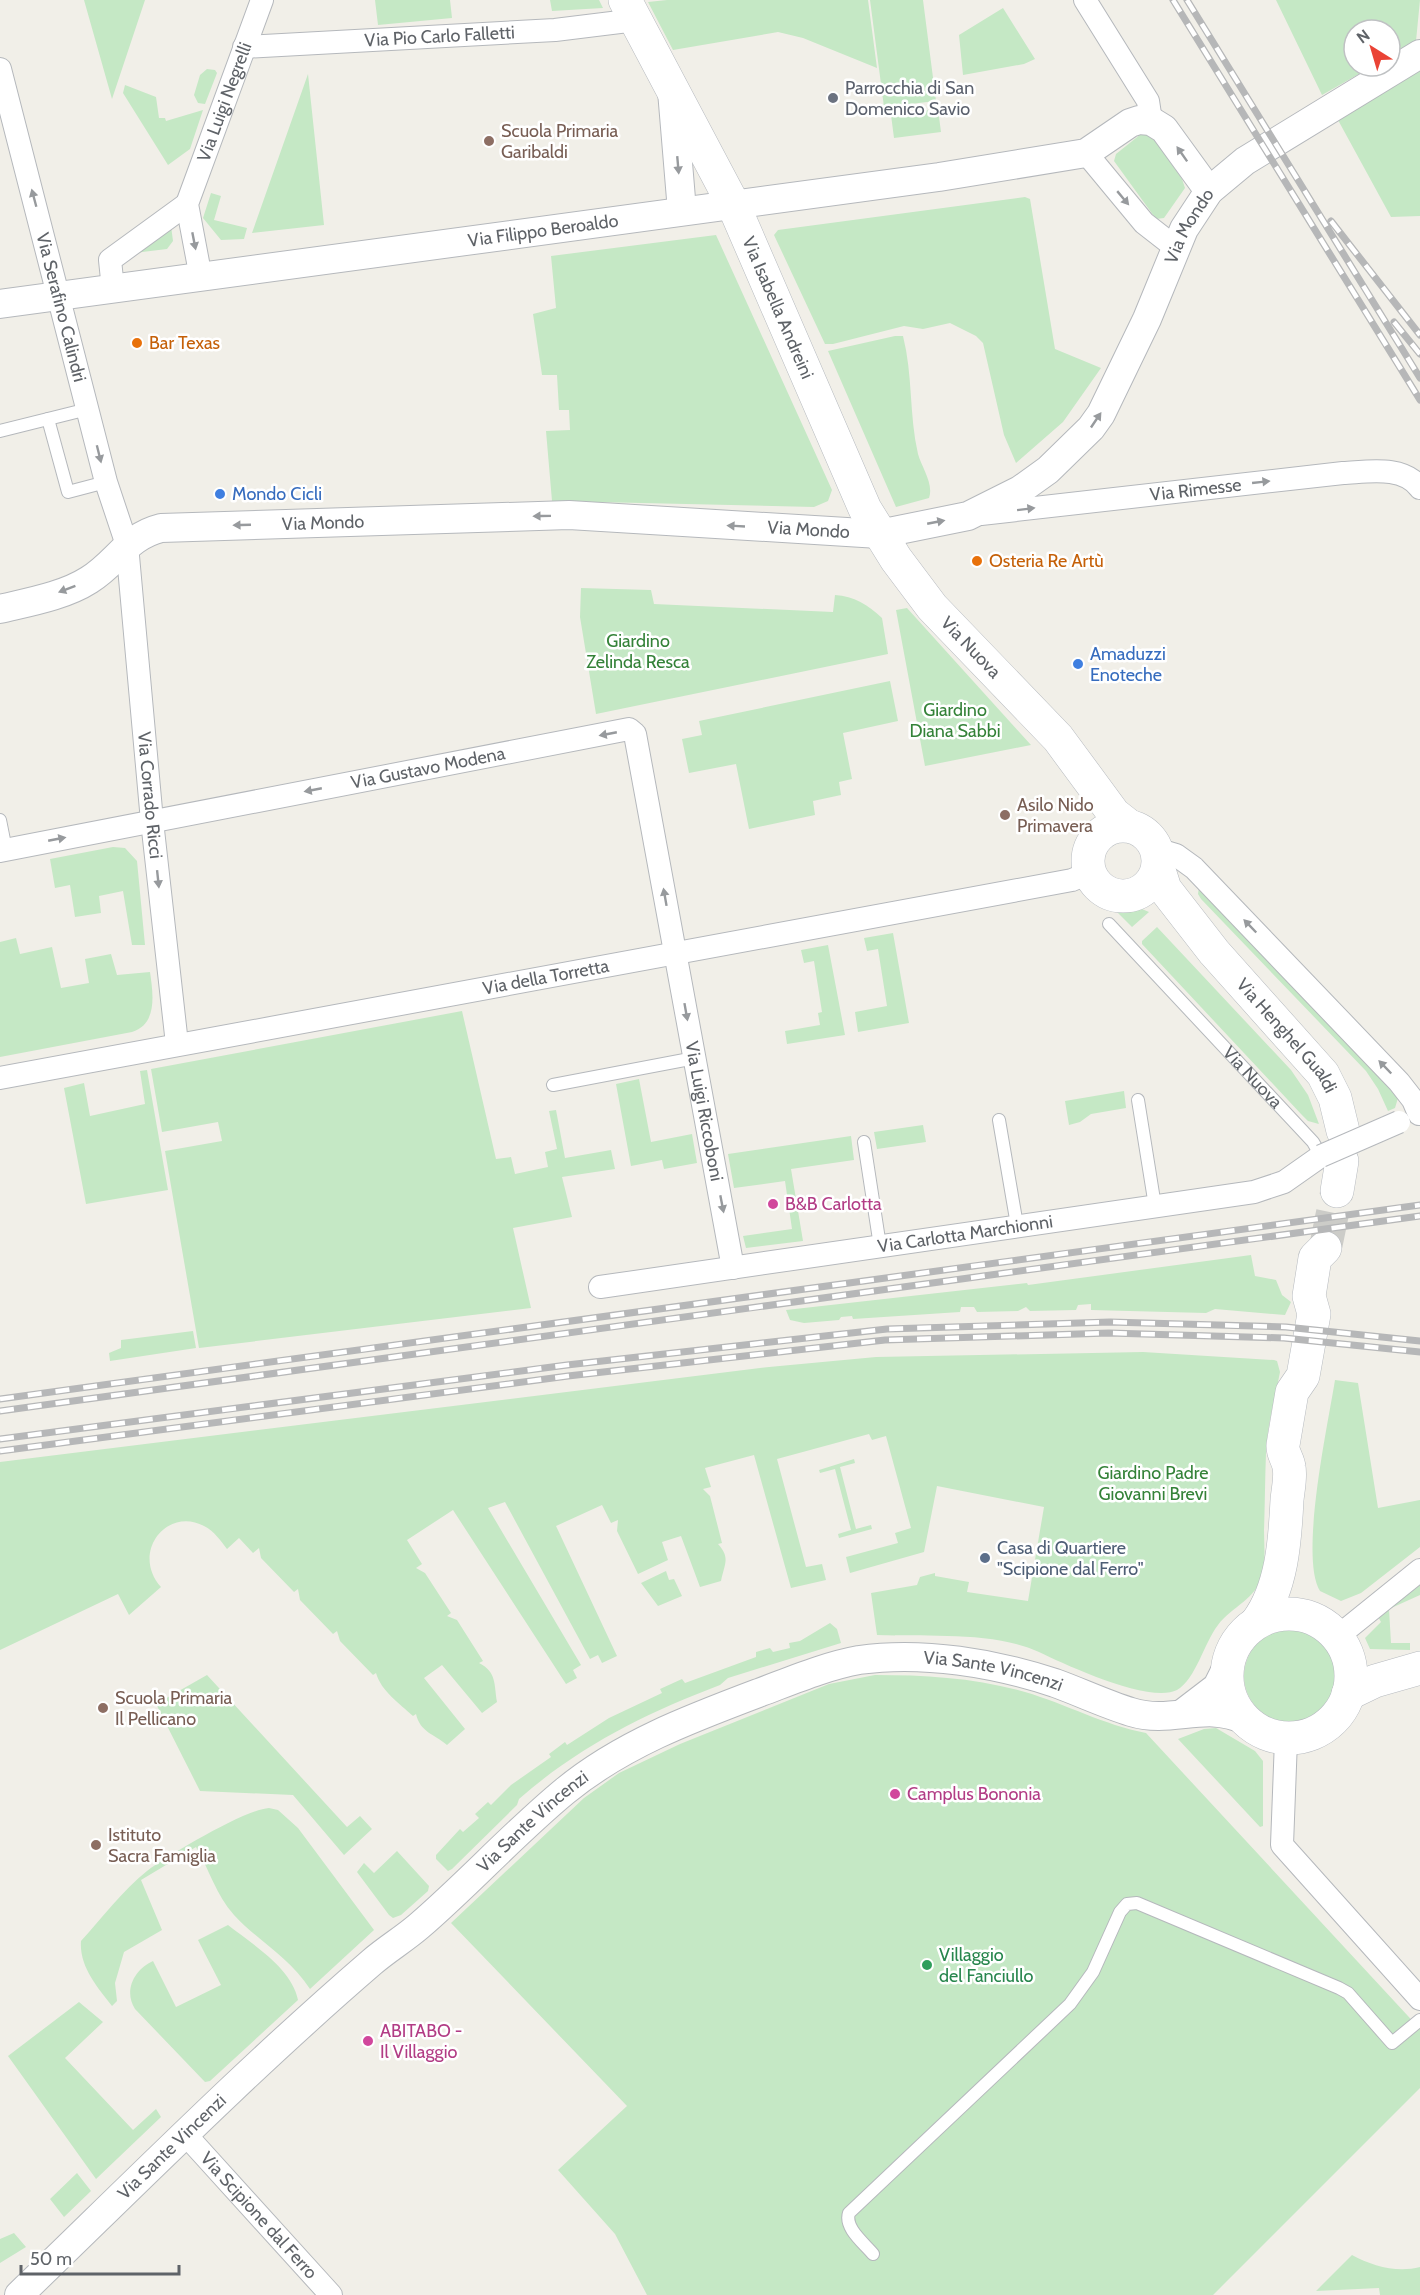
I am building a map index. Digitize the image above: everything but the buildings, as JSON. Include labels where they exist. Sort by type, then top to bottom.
[{"type":"main road","name":"Via Isabella Andreini","points":[[631,10],[733,204],[865,509],[879,534]]},
{"type":"main road","name":"Via Nuova","points":[[879,534],[932,607],[1072,755],[1114,814],[1128,825]]},
{"type":"main road","name":"Via Nuova","points":[[1072,755],[1092,806],[1090,859]]},
{"type":"main road","points":[[1128,825],[1148,836],[1157,858],[1151,882],[1132,895],[1108,893],[1094,881],[1090,859],[1104,831],[1112,827],[1128,825]]},
{"type":"main road","name":"Via Henghel Gualdi","points":[[1157,858],[1166,889],[1214,952],[1318,1067],[1335,1098],[1336,1159]]},
{"type":"main road","name":"Via Henghel Gualdi","points":[[1132,895],[1158,903],[1214,952]]},
{"type":"main road","points":[[1326,1246],[1315,1258],[1309,1296],[1314,1311],[1303,1376],[1308,1394],[1298,1452],[1289,1466],[1286,1526],[1272,1596],[1257,1622],[1237,1641],[1226,1669],[1227,1682],[1233,1701],[1245,1720],[1269,1736],[1286,1740],[1306,1737],[1324,1728],[1338,1714],[1348,1694],[1350,1669],[1342,1645]]},
{"type":"main road","points":[[1286,1526],[1295,1592],[1310,1617],[1342,1645],[1368,1663],[1420,1668]]},
{"type":"main road","points":[[1257,1622],[1289,1614],[1310,1617]]},
{"type":"main road","points":[[1348,1694],[1374,1681],[1420,1668]]},
{"type":"street","name":"Via Luigi Negrelli","points":[[187,204],[262,0]]},
{"type":"street","points":[[1085,0],[1148,100],[1151,121],[1164,129],[1209,191]]},
{"type":"street","name":"Via Pio Carlo Falletti","points":[[244,47],[555,30],[631,10]]},
{"type":"street","name":"Via Mondo","points":[[0,609],[48,597],[86,582],[137,537],[161,528],[569,515],[879,534],[968,516],[1039,477],[1061,459],[1091,428],[1101,414],[1147,319],[1190,217],[1209,191],[1245,161],[1420,54]]},
{"type":"street","name":"Via Serafino Calindri","points":[[0,69],[60,295],[106,482],[127,545]]},
{"type":"street","name":"Via Isabella Andreini","points":[[671,86],[682,211]]},
{"type":"street","name":"Via Filippo Beroaldo","points":[[0,304],[939,177],[1086,153],[1130,123],[1139,120],[1151,121]]},
{"type":"street","points":[[1086,153],[1144,222],[1176,248]]},
{"type":"street","points":[[113,289],[110,260],[187,204],[201,278]]},
{"type":"street","name":"Via Rimesse","points":[[968,516],[1343,473],[1399,474],[1409,478],[1420,488]]},
{"type":"street","name":"Via Corrado Ricci","points":[[127,545],[152,821],[177,1044]]},
{"type":"street","name":"Via Gustavo Modena","points":[[3,850],[629,729],[635,734],[676,955]]},
{"type":"street","points":[[1157,858],[1176,855],[1194,868],[1399,1082],[1413,1100],[1413,1116],[1336,1159]]},
{"type":"street","name":"Via della Torretta","points":[[0,1078],[676,955],[1072,880],[1090,859]]},
{"type":"street","name":"Via Luigi Riccoboni","points":[[676,955],[733,1268]]},
{"type":"street","name":"Via Carlotta Marchionni","points":[[600,1287],[1263,1190],[1336,1159]]},
{"type":"street","points":[[1342,1645],[1420,1570]]},
{"type":"street","name":"Via Sante Vincenzi","points":[[19,2295],[185,2134],[373,1961],[425,1921],[564,1792],[613,1757],[664,1731],[826,1669],[861,1660],[894,1658],[942,1660],[1003,1669],[1057,1684],[1150,1717],[1224,1712],[1245,1720]]},
{"type":"street","points":[[1181,1714],[1217,1687],[1226,1669]]},
{"type":"street","points":[[1286,1740],[1282,1845],[1420,1999]]},
{"type":"street","name":"Via Scipione dal Ferro","points":[[185,2134],[331,2295]]},
{"type":"lane","points":[[0,431],[88,409]]},
{"type":"lane","points":[[48,419],[68,492],[106,482]]},
{"type":"lane","points":[[0,820],[3,850]]},
{"type":"lane","name":"Via Nuova","points":[[1109,924],[1312,1142],[1336,1159]]},
{"type":"lane","points":[[553,1085],[694,1058]]},
{"type":"lane","points":[[1138,1100],[1155,1206]]},
{"type":"lane","points":[[999,1120],[1017,1226]]},
{"type":"lane","points":[[864,1142],[880,1246]]},
{"type":"lane","points":[[873,2254],[849,2226],[847,2219],[849,2213],[1070,2004],[1093,1972],[1120,1912],[1127,1904],[1137,1903],[1339,1988],[1348,1993],[1392,2043],[1420,2020]]},
{"type":"green space","points":[[84,0],[145,0],[112,99]]},
{"type":"green space","points":[[375,0],[450,0],[452,18],[378,25]]},
{"type":"green space","points":[[550,0],[599,0],[603,8],[552,11]]},
{"type":"green space","points":[[667,0],[868,0],[877,68],[803,38],[778,32],[673,50],[648,2]]},
{"type":"green space","points":[[870,0],[923,0],[936,101],[884,107]]},
{"type":"green space","points":[[1276,0],[1420,0],[1416,41],[1402,49],[1402,18],[1342,18],[1342,78],[1352,78],[1322,95]]},
{"type":"green space","points":[[1003,8],[1035,59],[1024,64],[963,75],[959,35]]},
{"type":"green space","points":[[207,69],[215,70],[217,73],[205,104],[198,103],[194,95],[200,75]]},
{"type":"green space","points":[[1420,70],[1420,216],[1391,217],[1338,120]]},
{"type":"green space","points":[[308,74],[324,225],[252,233]]},
{"type":"green space","points":[[125,85],[156,97],[159,118],[165,118],[166,121],[203,110],[190,149],[168,165],[123,93]]},
{"type":"green space","points":[[938,109],[941,132],[894,138],[891,115]]},
{"type":"green space","points":[[1141,134],[1152,136],[1182,179],[1185,188],[1164,218],[1156,219],[1114,161],[1116,154]]},
{"type":"green space","points":[[211,193],[221,196],[214,220],[247,228],[244,239],[221,240],[203,218]]},
{"type":"green space","points":[[1025,197],[1030,199],[1055,349],[1101,368],[1063,422],[1016,463],[1004,435],[983,343],[976,336],[950,323],[923,329],[904,326],[825,344],[774,235],[778,230]]},
{"type":"green space","points":[[171,226],[173,241],[167,249],[134,253]]},
{"type":"green space","points":[[716,235],[832,490],[828,501],[814,507],[552,501],[546,431],[570,430],[569,410],[559,410],[557,375],[542,375],[533,314],[556,308],[551,256]]},
{"type":"green space","points":[[903,336],[915,439],[930,487],[929,498],[896,507],[828,351]]},
{"type":"green space","name":"Giardino Zelinda Resca","points":[[581,588],[651,590],[654,604],[833,612],[835,595],[848,597],[860,602],[882,618],[888,654],[596,714],[580,617]]},
{"type":"green space","name":"Giardino Diana Sabbi","points":[[907,608],[1031,745],[925,766],[896,610]]},
{"type":"green space","points":[[890,681],[898,721],[843,733],[852,779],[839,782],[841,795],[813,801],[815,815],[749,829],[736,764],[689,773],[682,739],[702,735],[699,721]]},
{"type":"green space","points":[[113,847],[125,848],[137,861],[145,945],[132,945],[123,891],[99,896],[101,913],[75,917],[70,885],[55,888],[50,859]]},
{"type":"green space","points":[[1199,887],[1381,1078],[1398,1098],[1395,1108],[1388,1111],[1378,1089],[1366,1071],[1201,899],[1198,894]]},
{"type":"green space","points":[[1137,907],[1149,912],[1132,927],[1115,910]]},
{"type":"green space","points":[[1157,927],[1291,1070],[1308,1095],[1319,1124],[1308,1121],[1301,1114],[1142,944],[1142,941]]},
{"type":"green space","points":[[893,933],[909,1023],[858,1032],[855,1012],[887,1006],[878,949],[867,951],[864,938]]},
{"type":"green space","points":[[16,938],[20,954],[52,947],[61,988],[89,983],[85,959],[111,954],[117,975],[150,972],[152,1007],[146,1022],[132,1032],[0,1057],[0,942]]},
{"type":"green space","points":[[828,945],[845,1035],[787,1044],[785,1031],[820,1025],[818,1013],[822,1012],[814,961],[804,963],[801,950]]},
{"type":"green space","points":[[462,1011],[496,1159],[511,1157],[515,1174],[548,1167],[545,1152],[557,1149],[549,1111],[556,1110],[565,1158],[611,1150],[615,1169],[562,1177],[572,1217],[513,1228],[531,1308],[199,1348],[165,1151],[222,1141],[218,1122],[162,1132],[151,1069]]},
{"type":"green space","points":[[147,1070],[168,1190],[86,1204],[64,1088],[84,1083],[90,1116],[145,1104],[140,1071]]},
{"type":"green space","points":[[639,1079],[651,1142],[692,1134],[697,1163],[664,1169],[662,1160],[631,1166],[616,1084]]},
{"type":"green space","points":[[1124,1091],[1126,1108],[1091,1114],[1080,1122],[1069,1125],[1065,1101]]},
{"type":"green space","points":[[923,1125],[926,1142],[877,1149],[874,1132]]},
{"type":"green space","points":[[851,1136],[854,1160],[791,1169],[803,1241],[746,1248],[743,1236],[792,1229],[785,1181],[734,1188],[728,1154]]},
{"type":"green space","points":[[1251,1255],[1255,1276],[1276,1280],[1282,1295],[1291,1302],[1285,1315],[1215,1309],[1206,1313],[1091,1310],[1091,1304],[1078,1305],[1076,1310],[1030,1311],[1026,1307],[1018,1311],[977,1312],[974,1307],[961,1307],[960,1312],[853,1319],[852,1316],[841,1317],[839,1320],[804,1323],[790,1320],[786,1310],[1027,1283],[1028,1285]]},
{"type":"green space","points":[[193,1331],[196,1348],[110,1361],[109,1353],[121,1348],[121,1340]]},
{"type":"green space","name":"Giardino Padre Giovanni Brevi","points":[[1143,1352],[1274,1360],[1277,1361],[1280,1372],[1267,1443],[1262,1575],[1255,1591],[1218,1625],[1195,1669],[1184,1685],[1177,1690],[1164,1693],[1129,1688],[1021,1645],[1002,1641],[960,1636],[877,1635],[871,1593],[917,1585],[920,1577],[935,1573],[935,1576],[969,1582],[967,1592],[1028,1601],[1044,1507],[937,1486],[924,1552],[850,1573],[846,1557],[898,1543],[895,1533],[911,1528],[886,1436],[872,1440],[869,1434],[777,1459],[806,1567],[822,1564],[826,1580],[791,1588],[754,1455],[705,1468],[711,1487],[703,1489],[710,1496],[722,1543],[718,1544],[725,1558],[721,1581],[700,1587],[681,1536],[662,1542],[668,1560],[638,1574],[617,1531],[618,1520],[611,1523],[602,1505],[556,1526],[617,1656],[602,1663],[598,1655],[590,1659],[505,1502],[488,1508],[581,1665],[573,1670],[577,1678],[566,1684],[453,1510],[407,1540],[422,1564],[416,1568],[425,1573],[451,1613],[447,1616],[457,1620],[483,1661],[479,1663],[489,1670],[495,1685],[497,1702],[482,1713],[442,1665],[424,1678],[465,1729],[447,1745],[424,1729],[416,1714],[413,1716],[392,1697],[378,1680],[376,1673],[373,1675],[340,1641],[337,1631],[333,1634],[300,1600],[298,1589],[294,1592],[261,1558],[259,1548],[253,1553],[239,1538],[227,1549],[211,1531],[191,1521],[178,1522],[166,1527],[157,1536],[151,1547],[150,1560],[152,1574],[161,1587],[129,1615],[118,1594],[0,1650],[0,1462],[769,1367],[876,1357]]},
{"type":"green space","points":[[1335,1380],[1358,1383],[1378,1508],[1420,1500],[1420,1547],[1361,1593],[1341,1601],[1320,1591],[1314,1574],[1312,1550],[1317,1489]]},
{"type":"green space","points":[[854,1459],[855,1463],[840,1467],[856,1529],[871,1525],[872,1529],[839,1538],[838,1534],[851,1530],[835,1469],[820,1473],[819,1470]]},
{"type":"green space","points":[[666,1571],[669,1580],[674,1579],[682,1596],[658,1606],[641,1583]]},
{"type":"green space","points":[[1420,1581],[1420,1595],[1389,1609],[1391,1643],[1410,1643],[1410,1650],[1370,1649],[1365,1638],[1381,1622],[1377,1615]]},
{"type":"green space","points":[[830,1623],[837,1629],[841,1643],[728,1678],[720,1685],[666,1707],[614,1733],[565,1763],[519,1799],[517,1805],[452,1869],[448,1871],[436,1859],[436,1855],[460,1829],[463,1832],[479,1818],[475,1814],[488,1802],[491,1805],[511,1785],[551,1757],[549,1754],[565,1742],[567,1745],[609,1718],[662,1693],[660,1689],[682,1679],[685,1683],[756,1657],[756,1652],[770,1648],[773,1652],[790,1648],[789,1643],[800,1641]]},
{"type":"green space","points":[[1290,1630],[1308,1633],[1323,1643],[1333,1658],[1336,1676],[1333,1694],[1323,1709],[1308,1719],[1290,1722],[1272,1719],[1257,1709],[1247,1694],[1244,1676],[1247,1658],[1257,1643],[1272,1633]]},
{"type":"green space","points":[[207,1675],[347,1827],[360,1816],[372,1829],[344,1855],[293,1795],[200,1791],[156,1704]]},
{"type":"green space","name":"Villaggio del Fanciullo","points":[[875,1675],[951,1678],[1007,1687],[1115,1725],[1146,1733],[1420,2029],[1420,2088],[1213,2295],[647,2295],[615,2234],[558,2170],[627,2106],[451,1923],[584,1798],[619,1773],[680,1744],[829,1684]]},
{"type":"green space","points":[[1216,1728],[1255,1751],[1263,1761],[1263,1826],[1260,1827],[1178,1739],[1204,1729]]},
{"type":"green space","points":[[269,1808],[278,1810],[298,1828],[374,1930],[310,1989],[293,1968],[234,1915],[217,1890],[196,1847],[141,1880],[162,1930],[124,1952],[115,1983],[117,2001],[112,2006],[86,1968],[81,1941],[121,1895],[147,1871],[242,1816]]},
{"type":"green space","points":[[397,1851],[429,1886],[428,1891],[401,1915],[393,1918],[357,1872],[364,1863],[374,1873]]},
{"type":"green space","points":[[228,1925],[280,1967],[294,1988],[298,2000],[210,2081],[205,2082],[135,2009],[130,1995],[131,1988],[136,1975],[153,1961],[176,2007],[221,1985],[198,1940]]},
{"type":"green space","points":[[79,2002],[103,2022],[65,2058],[133,2130],[156,2109],[161,2117],[96,2179],[8,2056]]},
{"type":"green space","points":[[77,2173],[91,2191],[64,2217],[50,2199]]},
{"type":"green space","points":[[14,2233],[26,2247],[0,2263],[0,2239]]},
{"type":"green space","points":[[1352,2255],[1394,2269],[1420,2267],[1420,2295],[1380,2295],[1379,2288],[1316,2291]]},
{"type":"tunnel","points":[[1326,1245],[1337,1191]]},
{"type":"railway","points":[[1173,0],[1420,400]]},
{"type":"railway","points":[[1187,0],[1420,378]]},
{"type":"railway","points":[[1331,221],[1420,335]]},
{"type":"railway","points":[[1394,322],[1420,354]]},
{"type":"railway","points":[[0,1399],[1420,1205]]},
{"type":"railway","points":[[0,1411],[1420,1216]]},
{"type":"railway","points":[[0,1439],[567,1365],[887,1329],[1110,1322],[1286,1327],[1420,1341]]},
{"type":"railway","points":[[0,1451],[568,1376],[885,1340],[1109,1333],[1284,1338],[1420,1352]]},
{"type":"place","name":"Parrocchia di San Domenico Savio","points":[[833,98]]},
{"type":"place","name":"Scuola Primaria Garibaldi","points":[[489,141]]},
{"type":"place","name":"Bar Texas","points":[[137,343]]},
{"type":"place","name":"Mondo Cicli","points":[[220,494]]},
{"type":"place","name":"Osteria Re Artù","points":[[977,561]]},
{"type":"place","name":"Amaduzzi Enoteche","points":[[1078,664]]},
{"type":"place","name":"Asilo Nido Primavera","points":[[1005,815]]},
{"type":"place","name":"B&B Carlotta","points":[[773,1204]]},
{"type":"place","name":"Casa di Quartiere \"Scipione dal Ferro\"","points":[[985,1558]]},
{"type":"place","name":"Scuola Primaria Il Pellicano","points":[[103,1708]]},
{"type":"place","name":"Camplus Bononia","points":[[895,1794]]},
{"type":"place","name":"Istituto Sacra Famiglia","points":[[96,1845]]},
{"type":"place","name":"Villaggio del Fanciullo","points":[[927,1965]]},
{"type":"place","name":"ABITABO - Il Villaggio","points":[[368,2041]]}]
